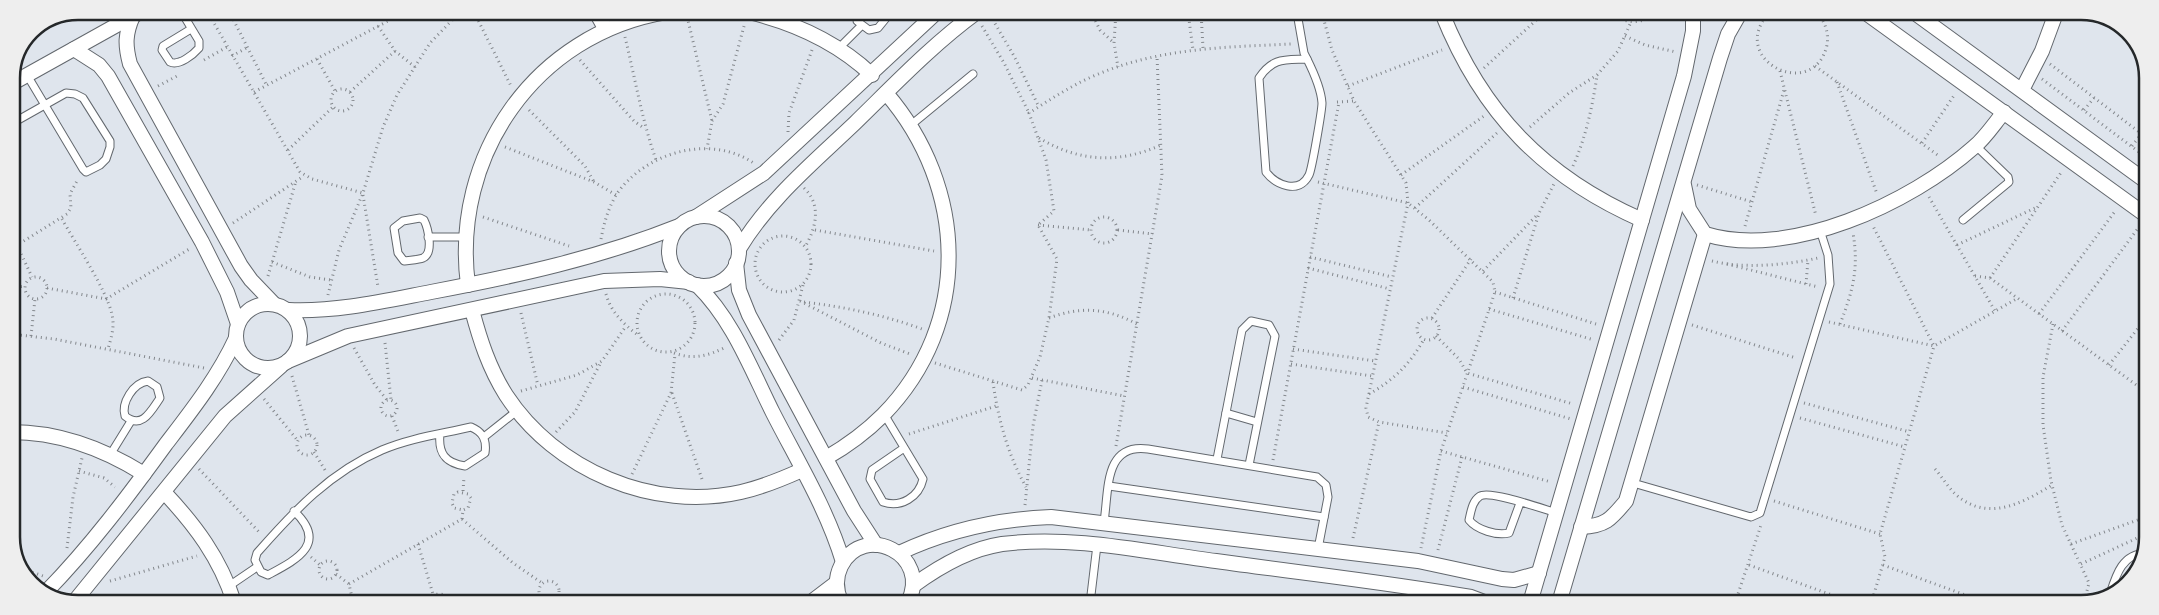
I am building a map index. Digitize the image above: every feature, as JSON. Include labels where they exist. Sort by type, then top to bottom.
[{"type":"street","points":[[20,79],[126,20]]},
{"type":"street","points":[[133,20],[126,31],[125,48],[130,64],[220,231],[241,266],[274,304],[289,310],[325,310],[381,302],[468,285],[600,255],[679,226],[764,173],[872,75],[929,20]]},
{"type":"street","points":[[600,20],[606,30]]},
{"type":"street","points":[[468,285],[465,237],[468,212],[473,188],[491,141],[518,99],[534,81],[571,50],[606,30],[637,20]]},
{"type":"street","points":[[768,20],[788,23],[818,35],[839,48],[872,75]]},
{"type":"street","points":[[876,545],[854,511],[744,303],[738,283],[736,263],[739,249],[764,212],[795,180],[886,93],[972,20]]},
{"type":"street","points":[[1445,20],[1455,45],[1473,78],[1494,109],[1518,138],[1563,177],[1608,204],[1642,220]]},
{"type":"street","points":[[1532,595],[1690,52],[1692,20]]},
{"type":"street","points":[[1566,595],[1581,527],[1720,58],[1728,34],[1736,20]]},
{"type":"street","points":[[1876,20],[2139,210]]},
{"type":"street","points":[[1926,20],[2139,176]]},
{"type":"street","points":[[2022,90],[2039,56],[2053,20]]},
{"type":"street","points":[[74,49],[99,65],[108,76],[202,242],[227,292],[243,357],[251,363],[266,368],[284,363],[348,336],[604,281],[632,279],[716,283],[725,278],[736,263]]},
{"type":"street","points":[[826,458],[866,431],[899,397],[923,359],[934,334],[945,290],[949,254],[947,226],[940,191],[924,148],[911,125],[886,93]]},
{"type":"street","points":[[1684,180],[1689,210],[1705,234],[1721,239],[1768,240],[1820,230],[1867,215],[1922,186],[1952,166],[1976,146],[2004,112]]},
{"type":"street","points":[[696,217],[713,217],[728,225],[734,232],[739,249]]},
{"type":"street","points":[[679,226],[673,235],[670,256],[673,267],[693,283],[719,310],[830,523],[843,562]]},
{"type":"street","points":[[1581,527],[1598,526],[1614,516],[1626,501],[1633,484],[1705,234]]},
{"type":"street","points":[[50,588],[77,559],[144,474],[219,372],[242,316],[256,306],[274,304]]},
{"type":"street","points":[[79,595],[225,416],[298,348],[300,340],[298,324],[289,310]]},
{"type":"street","points":[[472,310],[485,354],[506,395],[546,441],[578,463],[626,486],[653,493],[708,496],[740,492],[772,483],[802,470]]},
{"type":"street","points":[[20,433],[55,436],[86,445],[110,455],[144,474]]},
{"type":"street","points":[[164,492],[190,520],[212,552],[232,595]]},
{"type":"street","points":[[899,553],[944,534],[992,522],[1051,517],[1418,561],[1502,579],[1514,580],[1539,574]]},
{"type":"street","points":[[914,585],[954,559],[1000,545],[1032,542],[1097,545],[1459,595]]},
{"type":"street","points":[[839,595],[836,583],[843,562],[857,549],[876,545],[884,546],[899,553],[910,568],[914,585],[910,595]]},
{"type":"street","points":[[820,595],[836,583]]},
{"type":"lane","points":[[186,20],[199,40],[199,48],[178,63],[170,62],[162,50],[163,46],[191,29]]},
{"type":"lane","points":[[857,20],[861,26],[869,30],[874,30],[883,20]]},
{"type":"lane","points":[[1298,20],[1302,44],[1314,73],[1322,104],[1309,175],[1299,184],[1286,187],[1274,183],[1266,172],[1259,78],[1266,67],[1277,61],[1308,60]]},
{"type":"lane","points":[[839,48],[861,26]]},
{"type":"lane","points":[[911,125],[973,74]]},
{"type":"lane","points":[[20,119],[45,104],[66,93],[75,94],[83,98],[110,141],[106,159],[100,165],[86,172],[45,104],[27,75]]},
{"type":"lane","points":[[1963,220],[2009,182],[2008,177],[1976,146]]},
{"type":"lane","points":[[420,218],[424,220],[428,237],[427,254],[423,258],[404,261],[398,253],[394,228],[402,220],[420,218]]},
{"type":"lane","points":[[1633,484],[1751,517],[1758,515],[1766,498],[1828,290],[1830,274],[1828,255],[1820,230]]},
{"type":"lane","points":[[428,237],[465,237]]},
{"type":"lane","points":[[1216,460],[1242,330],[1251,321],[1269,325],[1275,336],[1249,464]]},
{"type":"lane","points":[[148,381],[157,387],[160,398],[147,418],[142,421],[131,421],[125,416],[124,403],[138,384],[148,381]]},
{"type":"lane","points":[[484,437],[518,410]]},
{"type":"lane","points":[[884,414],[923,479],[921,487],[916,494],[900,504],[883,502],[870,479],[872,470],[904,448]]},
{"type":"lane","points":[[1226,414],[1258,422]]},
{"type":"lane","points":[[110,455],[131,421]]},
{"type":"lane","points":[[294,511],[305,521],[309,536],[305,551],[299,558],[268,575],[261,572],[257,567],[257,553],[268,540],[294,511],[330,479],[356,463],[402,443],[440,434],[471,427],[479,430],[484,437],[486,445],[484,453],[465,466],[453,464],[443,457],[439,446],[440,434]]},
{"type":"lane","points":[[1104,522],[1113,464],[1121,452],[1134,447],[1249,464],[1317,477],[1326,485],[1328,497],[1318,549]]},
{"type":"lane","points":[[1109,486],[1324,517]]},
{"type":"lane","points":[[1520,502],[1509,533],[1503,535],[1481,529],[1474,526],[1469,520],[1474,503],[1478,497],[1486,493],[1520,502],[1557,513]]},
{"type":"lane","points":[[1091,595],[1097,545]]},
{"type":"lane","points":[[2113,585],[2118,571],[2124,562],[2136,555]]},
{"type":"lane","points":[[229,586],[257,567]]},
{"type":"path","points":[[212,20],[304,176],[363,192]]},
{"type":"path","points":[[234,20],[267,86]]},
{"type":"path","points":[[254,92],[390,20]]},
{"type":"path","points":[[325,310],[331,280],[347,228],[363,192],[383,127],[397,95],[430,43],[452,20]]},
{"type":"path","points":[[478,20],[518,99],[585,166],[594,182]]},
{"type":"path","points":[[688,20],[712,121]]},
{"type":"path","points":[[707,148],[712,121],[723,104],[746,20]]},
{"type":"path","points":[[983,20],[1029,113],[1046,160],[1054,211],[1038,225]]},
{"type":"path","points":[[986,20],[1014,56],[1039,107]]},
{"type":"path","points":[[1095,20],[1100,30],[1114,43]]},
{"type":"path","points":[[1115,20],[1114,43],[1118,67]]},
{"type":"path","points":[[1189,20],[1193,50]]},
{"type":"path","points":[[1201,20],[1203,48]]},
{"type":"path","points":[[1324,20],[1332,50],[1354,101],[1406,183],[1408,203],[1368,394],[1366,408],[1368,417],[1379,422],[1447,433]]},
{"type":"path","points":[[1473,78],[1536,20]]},
{"type":"path","points":[[1623,20],[1631,22],[1642,20]]},
{"type":"path","points":[[1764,20],[1760,26],[1758,44],[1765,60],[1780,71],[1798,73],[1814,66],[1825,51],[1827,42],[1825,24],[1822,20]]},
{"type":"path","points":[[1518,138],[1542,114],[1569,93],[1597,75],[1618,51],[1631,22]]},
{"type":"path","points":[[622,24],[644,113],[645,129],[656,160]]},
{"type":"path","points":[[378,26],[395,51],[415,67]]},
{"type":"path","points":[[788,133],[789,113],[818,35]]},
{"type":"path","points":[[1624,36],[1645,45],[1667,51],[1690,52]]},
{"type":"path","points":[[1029,113],[1061,92],[1118,67],[1157,56],[1203,48],[1302,44]]},
{"type":"path","points":[[1348,86],[1455,45]]},
{"type":"path","points":[[232,56],[248,48]]},
{"type":"path","points":[[571,50],[634,121],[645,129]]},
{"type":"path","points":[[350,92],[395,51]]},
{"type":"path","points":[[1113,464],[1162,176],[1157,56]]},
{"type":"path","points":[[2039,56],[2139,131]]},
{"type":"path","points":[[317,58],[335,91]]},
{"type":"path","points":[[1814,66],[1952,166]]},
{"type":"path","points":[[1780,71],[1820,230]]},
{"type":"path","points":[[2031,71],[2139,152]]},
{"type":"path","points":[[1483,271],[1538,213],[1582,146],[1592,111],[1597,75]]},
{"type":"path","points":[[1837,82],[1882,207]]},
{"type":"path","points":[[1922,143],[1963,83]]},
{"type":"path","points":[[343,89],[350,92],[353,100],[350,108],[341,111],[333,107],[331,99],[335,91],[343,89]]},
{"type":"path","points":[[1741,240],[1784,89]]},
{"type":"path","points":[[2084,110],[2094,98]]},
{"type":"path","points":[[1322,104],[1354,101]]},
{"type":"path","points":[[1271,468],[1339,102]]},
{"type":"path","points":[[288,150],[333,107]]},
{"type":"path","points":[[1401,175],[1494,109]]},
{"type":"path","points":[[1414,208],[1506,124]]},
{"type":"path","points":[[2132,146],[2139,137]]},
{"type":"path","points":[[1039,138],[1072,154],[1090,158],[1127,157],[1162,145]]},
{"type":"path","points":[[491,141],[594,182],[616,195]]},
{"type":"path","points":[[600,255],[603,225],[616,195],[641,169],[656,160],[690,149],[707,148],[739,155],[754,162],[764,173]]},
{"type":"path","points":[[1990,278],[2070,160]]},
{"type":"path","points":[[20,243],[62,219],[71,208],[70,194],[75,181],[86,172]]},
{"type":"path","points":[[220,231],[304,176]]},
{"type":"path","points":[[1305,179],[1408,203],[1471,259],[1492,282],[1494,292],[1489,309],[1441,451],[1418,561]]},
{"type":"path","points":[[795,180],[809,193],[816,210],[815,230],[805,246]]},
{"type":"path","points":[[1684,180],[1752,202]]},
{"type":"path","points":[[263,293],[296,181]]},
{"type":"path","points":[[1922,186],[1995,311]]},
{"type":"path","points":[[363,192],[381,302]]},
{"type":"path","points":[[2039,314],[2124,200]]},
{"type":"path","points":[[1957,246],[2039,206]]},
{"type":"path","points":[[468,212],[572,247]]},
{"type":"path","points":[[1513,298],[1534,234],[1538,213]]},
{"type":"path","points":[[1867,215],[1934,346],[1880,534],[1884,546],[1883,565],[1874,595]]},
{"type":"path","points":[[1102,217],[1113,220],[1118,230],[1116,236],[1107,242],[1096,240],[1091,230],[1096,219],[1102,217]]},
{"type":"path","points":[[62,219],[106,299],[112,314],[113,330],[108,349]]},
{"type":"path","points":[[1840,324],[1853,291],[1857,255],[1852,220]]},
{"type":"path","points":[[1038,225],[1091,230]]},
{"type":"path","points":[[800,301],[881,343],[923,359],[1022,390],[1032,378],[1049,318],[1057,259],[1038,225]]},
{"type":"path","points":[[2062,331],[2139,227]]},
{"type":"path","points":[[815,230],[949,254]]},
{"type":"path","points":[[1118,230],[1153,234]]},
{"type":"path","points":[[768,351],[783,337],[790,326],[800,301],[803,285],[811,270],[810,254],[805,246],[792,237],[776,237],[763,245],[755,259],[756,275],[766,288],[781,293],[789,292],[803,285]]},
{"type":"path","points":[[32,277],[40,278],[47,288],[106,299],[202,242]]},
{"type":"path","points":[[20,251],[32,277]]},
{"type":"path","points":[[1722,263],[1756,264],[1808,260],[1828,255]]},
{"type":"path","points":[[1310,256],[1392,277]]},
{"type":"path","points":[[1698,257],[1828,290]]},
{"type":"path","points":[[1432,318],[1471,259]]},
{"type":"path","points":[[1806,284],[1808,260]]},
{"type":"path","points":[[272,262],[310,277],[331,280]]},
{"type":"path","points":[[1308,268],[1390,289]]},
{"type":"path","points":[[1974,276],[1990,278],[2139,387]]},
{"type":"path","points":[[20,287],[25,286],[32,277]]},
{"type":"path","points":[[604,281],[607,298],[615,313],[650,348],[658,351],[675,351],[689,341],[695,326],[693,310],[682,297],[665,293],[650,298],[643,304],[637,319],[639,336]]},
{"type":"path","points":[[25,286],[27,295],[36,299],[42,297],[47,288]]},
{"type":"path","points":[[1494,292],[1611,329]]},
{"type":"path","points":[[1819,319],[1934,346],[2018,298]]},
{"type":"path","points":[[31,336],[36,299]]},
{"type":"path","points":[[518,300],[538,386]]},
{"type":"path","points":[[800,301],[843,307],[897,320],[934,334]]},
{"type":"path","points":[[1489,309],[1606,344]]},
{"type":"path","points":[[1049,318],[1066,311],[1094,310],[1120,315],[1136,324]]},
{"type":"path","points":[[1432,318],[1439,326],[1436,336],[1428,340],[1424,339],[1418,332],[1417,327],[1422,319],[1432,318]]},
{"type":"path","points":[[1680,321],[1806,361]]},
{"type":"path","points":[[2053,324],[2043,377],[2043,425],[2052,485],[2062,525],[2089,583],[2086,595]]},
{"type":"path","points":[[546,441],[575,412],[602,361],[626,326]]},
{"type":"path","points":[[2108,365],[2139,326]]},
{"type":"path","points":[[383,327],[389,400]]},
{"type":"path","points":[[20,335],[173,360],[219,372]]},
{"type":"path","points":[[348,336],[375,385],[389,400],[398,405],[396,413],[392,416]]},
{"type":"path","points":[[1436,336],[1453,353],[1467,373],[1588,408]]},
{"type":"path","points":[[1368,394],[1386,384],[1401,372],[1414,356],[1424,339]]},
{"type":"path","points":[[667,351],[685,357],[703,357],[737,342]]},
{"type":"path","points":[[1293,350],[1375,362]]},
{"type":"path","points":[[626,486],[671,393],[676,354]]},
{"type":"path","points":[[506,395],[578,375],[602,361]]},
{"type":"path","points":[[284,363],[308,435],[316,440],[314,452]]},
{"type":"path","points":[[1291,364],[1372,376]]},
{"type":"path","points":[[1032,378],[1124,396]]},
{"type":"path","points":[[1024,518],[1033,426],[1042,380]]},
{"type":"path","points":[[993,382],[996,406],[1013,464],[1026,488]]},
{"type":"path","points":[[1462,386],[1583,423]]},
{"type":"path","points":[[255,387],[298,441],[298,450],[306,454],[314,452]]},
{"type":"path","points":[[671,393],[708,496]]},
{"type":"path","points":[[389,400],[383,402],[382,410],[388,416],[392,416]]},
{"type":"path","points":[[1795,400],[1910,432]]},
{"type":"path","points":[[898,438],[996,406]]},
{"type":"path","points":[[392,416],[402,443]]},
{"type":"path","points":[[1790,416],[1905,447]]},
{"type":"path","points":[[1349,552],[1379,422]]},
{"type":"path","points":[[298,441],[300,438],[308,435]]},
{"type":"path","points":[[67,551],[79,471],[86,445]]},
{"type":"path","points":[[1441,451],[1565,486]]},
{"type":"path","points":[[314,452],[330,479]]},
{"type":"path","points":[[1434,564],[1462,457]]},
{"type":"path","points":[[189,459],[268,540]]},
{"type":"path","points":[[1935,468],[1963,500],[1978,507],[2005,509],[2027,500],[2052,485]]},
{"type":"path","points":[[79,471],[104,478],[115,487]]},
{"type":"path","points":[[458,492],[468,494],[471,498],[468,508],[463,510],[454,508],[452,503],[454,494],[458,492]]},
{"type":"path","points":[[1766,498],[1880,534]]},
{"type":"path","points":[[1738,595],[1758,536],[1762,509]]},
{"type":"path","points":[[462,519],[463,510]]},
{"type":"path","points":[[349,584],[462,519]]},
{"type":"path","points":[[462,519],[500,552],[542,583]]},
{"type":"path","points":[[2071,544],[2139,519]]},
{"type":"path","points":[[2080,564],[2139,536]]},
{"type":"path","points":[[418,544],[433,594],[446,595]]},
{"type":"path","points":[[84,589],[212,552]]},
{"type":"path","points":[[328,561],[332,562],[336,565],[336,574],[333,577],[324,578],[319,570],[320,565],[328,561]]},
{"type":"path","points":[[1749,565],[1830,595]]},
{"type":"path","points":[[1883,565],[1965,595]]},
{"type":"path","points":[[336,574],[349,584],[351,595]]},
{"type":"path","points":[[542,583],[550,581],[558,585],[558,595]]},
{"type":"path","points":[[539,595],[542,583]]}]
